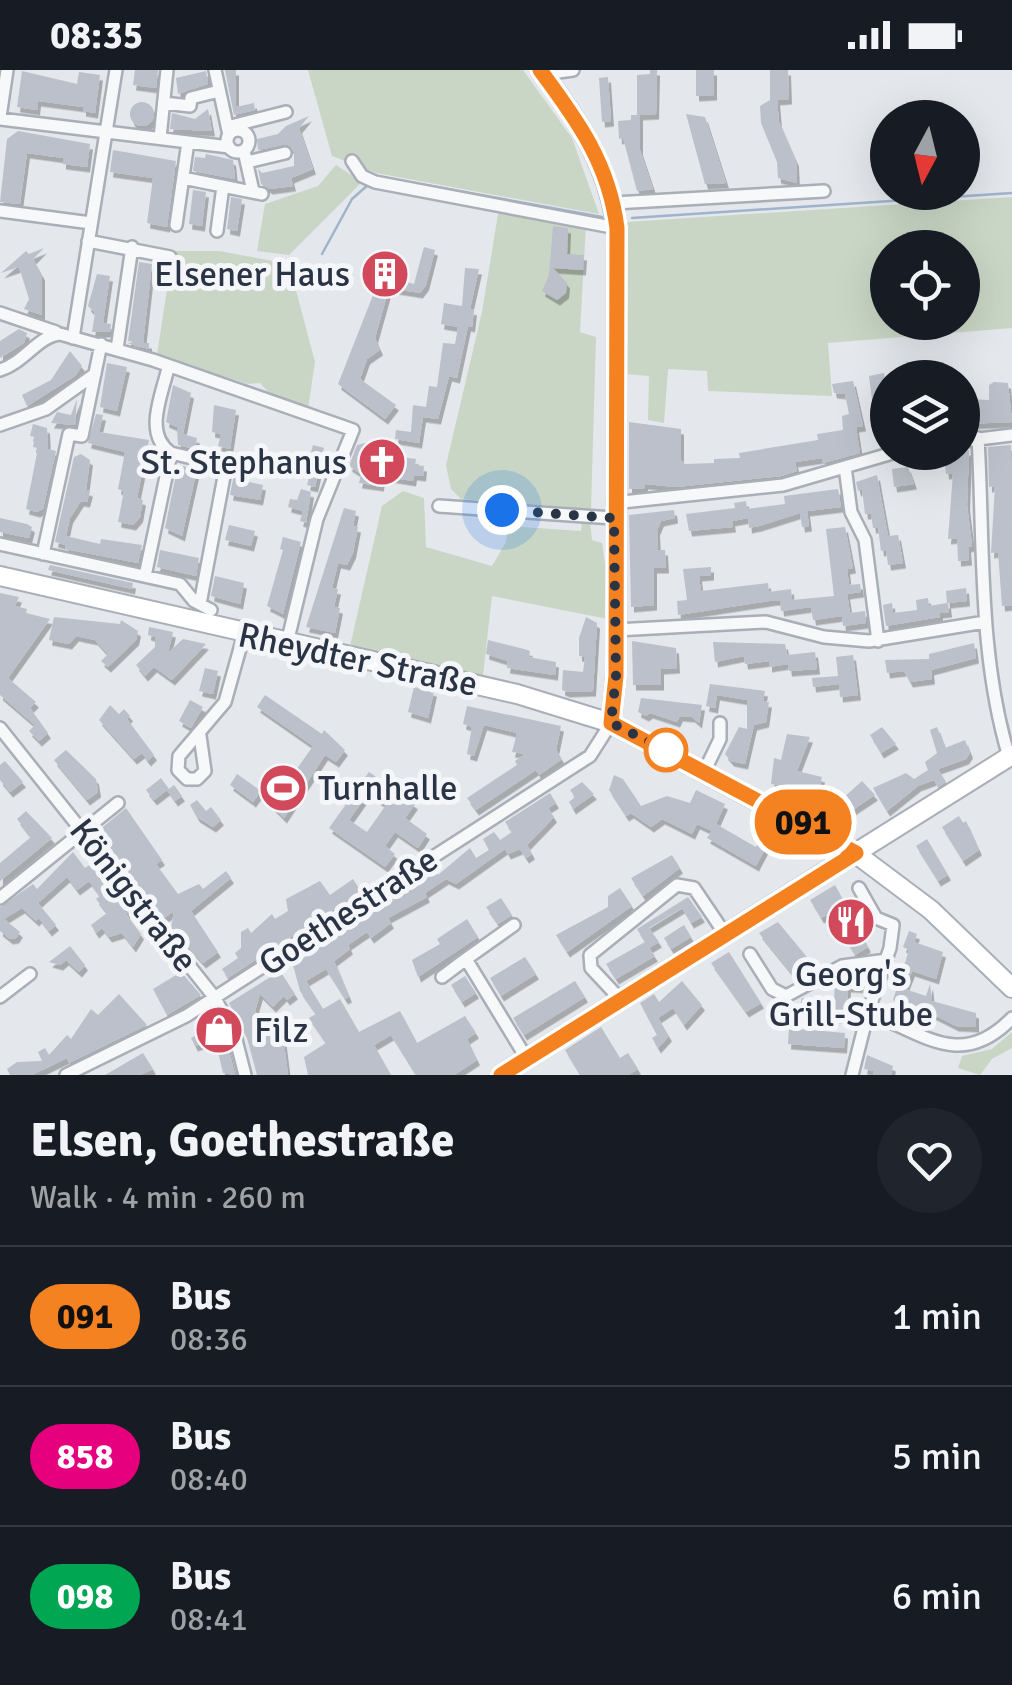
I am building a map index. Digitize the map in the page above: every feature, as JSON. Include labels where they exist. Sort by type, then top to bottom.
[{"type":"street","points":[[7,70],[0,118],[188,142],[228,136],[286,112]]},
{"type":"street","points":[[74,338],[116,70]]},
{"type":"street","points":[[160,138],[167,70]]},
{"type":"street","points":[[183,178],[258,193],[245,156],[228,136],[216,70]]},
{"type":"street","points":[[542,72],[574,70]]},
{"type":"street","points":[[542,72],[588,135],[614,203],[617,228],[613,510],[616,676],[611,723]]},
{"type":"street","points":[[164,102],[190,106],[191,98],[219,91]]},
{"type":"street","points":[[228,136],[240,130],[247,135],[245,156]]},
{"type":"street","points":[[176,224],[188,142]]},
{"type":"street","points":[[245,156],[285,153]]},
{"type":"street","points":[[352,161],[360,174],[380,183],[617,228]]},
{"type":"street","points":[[218,231],[223,186]]},
{"type":"street","points":[[614,203],[824,191]]},
{"type":"street","points":[[0,212],[91,223]]},
{"type":"street","points":[[88,241],[170,257]]},
{"type":"street","points":[[117,348],[132,247]]},
{"type":"street","points":[[0,313],[117,348],[353,430],[317,519],[287,644]]},
{"type":"street","points":[[0,370],[22,361],[48,336],[60,334]]},
{"type":"street","points":[[43,554],[69,434],[82,436],[101,344]]},
{"type":"street","points":[[0,544],[180,584],[205,607],[226,466],[171,454],[159,442],[156,431],[168,368]]},
{"type":"street","points":[[0,426],[46,409],[95,374]]},
{"type":"street","points":[[980,438],[1012,435]]},
{"type":"street","points":[[146,576],[171,454]]},
{"type":"street","points":[[439,506],[613,510],[783,485],[870,459]]},
{"type":"street","points":[[845,466],[851,512],[865,540],[878,641]]},
{"type":"street","points":[[501,1075],[1011,756],[994,699],[985,622],[979,470]]},
{"type":"street","name":"Rheydter Straße","points":[[0,576],[562,706],[611,723],[856,853],[940,918],[1012,988]]},
{"type":"street","points":[[616,630],[762,622],[835,639],[878,641],[985,622]]},
{"type":"street","points":[[200,736],[227,697],[244,634]]},
{"type":"street","points":[[562,706],[600,701],[616,676]]},
{"type":"street","name":"Goethestraße","points":[[66,1075],[215,998],[590,756],[611,723]]},
{"type":"street","points":[[705,770],[720,739],[720,723]]},
{"type":"street","name":"Königstraße","points":[[0,728],[215,998],[235,1036],[246,1075]]},
{"type":"street","points":[[0,898],[118,803]]},
{"type":"street","points":[[620,1000],[592,969],[590,955],[675,886],[692,886],[724,934]]},
{"type":"street","points":[[852,1075],[893,925],[876,918],[858,888]]},
{"type":"street","points":[[442,977],[514,925]]},
{"type":"street","points":[[750,954],[772,989],[786,996],[842,966],[886,960]]},
{"type":"street","points":[[466,959],[527,1059]]},
{"type":"street","points":[[0,997],[30,974]]},
{"type":"street","points":[[868,1012],[961,1048],[986,1041],[1012,1018]]},
{"type":"green space","points":[[308,70],[523,70],[572,138],[599,214],[376,173],[332,156]]},
{"type":"green space","points":[[336,165],[362,182],[289,255],[257,251],[265,204],[318,186]]},
{"type":"green space","points":[[1012,197],[1012,328],[980,331],[980,230],[870,230],[870,340],[828,343],[832,396],[708,391],[707,371],[668,369],[664,423],[648,420],[649,376],[625,374],[627,222],[870,206],[870,210],[980,210],[980,199]]},
{"type":"green space","points":[[499,208],[586,224],[580,332],[596,337],[591,509],[461,499],[451,489],[446,465],[482,312]]},
{"type":"green space","points":[[173,251],[219,251],[289,264],[315,362],[308,409],[273,397],[260,383],[248,384],[157,355]]},
{"type":"green space","points":[[403,491],[424,498],[426,547],[492,566],[506,542],[508,526],[581,531],[582,521],[590,522],[592,540],[602,543],[613,620],[492,596],[482,684],[348,655],[382,506]]},
{"type":"green space","points":[[1012,1032],[1012,1048],[992,1059],[980,1075],[958,1068],[962,1056],[992,1049]]},
{"type":"building","points":[[135,70],[158,70],[156,88],[133,85]]},
{"type":"building","points":[[225,70],[236,70],[236,107],[254,103],[255,110],[234,115]]},
{"type":"building","points":[[650,70],[657,70],[656,114],[637,115],[637,75],[650,74]]},
{"type":"building","points":[[696,70],[714,70],[714,95],[696,96]]},
{"type":"building","points":[[770,70],[788,70],[789,99],[777,100],[779,122],[796,161],[797,183],[778,178],[777,162],[761,123],[760,106],[770,100]]},
{"type":"building","points":[[22,71],[77,84],[79,72],[100,75],[95,113],[83,111],[83,107],[38,101],[37,110],[17,107]]},
{"type":"building","points":[[206,71],[208,84],[178,94],[176,78]]},
{"type":"building","points":[[608,77],[611,121],[602,122],[599,78]]},
{"type":"building","points":[[142,102],[154,114],[142,126],[130,114]]},
{"type":"building","points":[[208,109],[212,131],[170,129],[172,113],[195,119]]},
{"type":"building","points":[[686,114],[705,117],[726,183],[705,184]]},
{"type":"building","points":[[631,115],[640,115],[640,150],[653,189],[637,191],[623,138],[619,139],[618,121],[631,120]]},
{"type":"building","points":[[309,116],[299,128],[313,169],[291,178],[293,186],[270,189],[261,184],[258,169],[262,173],[294,166],[294,152],[287,144],[258,150],[257,139],[278,134]]},
{"type":"building","points":[[18,131],[90,144],[87,167],[63,164],[63,158],[27,153],[20,204],[0,202],[7,139]]},
{"type":"building","points":[[113,150],[176,161],[167,227],[147,223],[153,178],[110,172]]},
{"type":"building","points":[[206,154],[233,160],[235,179],[193,171],[195,157],[205,158]]},
{"type":"building","points":[[193,190],[206,192],[202,226],[189,224]]},
{"type":"building","points":[[231,197],[242,199],[237,231],[227,229]]},
{"type":"building","points":[[553,226],[568,228],[567,254],[584,255],[583,270],[553,268],[567,283],[566,293],[557,300],[542,291],[549,275]]},
{"type":"building","points":[[424,247],[435,250],[426,285],[420,293],[389,288],[375,338],[380,350],[367,359],[360,379],[396,405],[385,419],[338,384],[379,280],[369,277],[373,262],[402,271],[399,280],[414,284]]},
{"type":"building","points":[[44,248],[33,259],[42,275],[42,315],[24,309],[29,299],[19,267],[1,273],[26,251],[29,254]]},
{"type":"building","points":[[139,262],[152,264],[143,343],[149,343],[149,349],[127,343],[138,342],[128,341]]},
{"type":"building","points":[[465,268],[479,269],[470,309],[474,310],[472,327],[468,326],[457,378],[449,376],[438,419],[423,417],[419,443],[395,439],[396,430],[411,432],[413,405],[426,407],[429,386],[437,387],[443,343],[455,344],[458,327],[441,324],[444,303],[462,306]]},
{"type":"building","points":[[97,274],[110,276],[103,323],[111,324],[110,332],[92,332],[95,313],[88,306]]},
{"type":"building","points":[[19,329],[27,333],[24,343],[0,358],[0,341]]},
{"type":"building","points":[[70,351],[82,366],[75,376],[27,406],[22,395],[51,380]]},
{"type":"building","points":[[107,363],[127,367],[117,411],[100,407]]},
{"type":"building","points":[[853,381],[863,426],[856,427],[860,453],[823,463],[822,458],[795,462],[797,471],[781,476],[676,487],[645,484],[645,488],[629,489],[629,422],[681,429],[681,460],[685,464],[714,463],[714,459],[740,458],[739,453],[818,440],[817,434],[843,430],[842,416],[849,414],[845,394],[834,393],[832,384]]},
{"type":"building","points":[[1008,383],[1012,422],[980,423],[980,400],[989,400],[989,385]]},
{"type":"building","points":[[173,385],[191,393],[183,434],[197,438],[195,449],[178,445],[177,427],[166,422]]},
{"type":"building","points":[[77,399],[75,425],[51,423],[57,412],[71,415]]},
{"type":"building","points":[[214,405],[236,410],[230,449],[218,446],[221,434],[212,432]]},
{"type":"building","points":[[96,414],[103,415],[99,432],[149,440],[137,498],[143,500],[140,517],[133,525],[118,522],[124,491],[118,489],[125,452],[88,443]]},
{"type":"building","points":[[33,424],[47,428],[48,449],[56,451],[43,509],[37,512],[26,509],[38,448],[33,447],[35,437],[30,436]]},
{"type":"building","points":[[313,445],[324,448],[315,487],[307,485],[310,474],[294,468],[296,460],[308,463]]},
{"type":"building","name":"St. Stephanus","points":[[357,445],[386,446],[384,455],[416,459],[415,465],[424,466],[423,476],[414,475],[413,481],[382,476],[381,486],[359,483],[361,474],[349,466]]},
{"type":"building","points":[[1011,445],[1012,605],[1002,606],[998,552],[991,553],[995,486],[989,487],[988,447]]},
{"type":"building","points":[[81,454],[90,460],[86,490],[90,491],[87,502],[81,501],[70,518],[66,536],[100,544],[101,539],[142,545],[138,563],[65,549],[66,545],[55,542],[74,457]]},
{"type":"building","points":[[178,465],[197,469],[182,536],[165,528]]},
{"type":"building","points":[[235,469],[241,471],[240,480],[263,485],[260,500],[230,495]]},
{"type":"building","points":[[892,470],[909,470],[914,484],[894,487]]},
{"type":"building","points":[[946,470],[968,470],[972,546],[968,547],[969,560],[958,561],[957,538],[948,539],[953,473],[946,474]]},
{"type":"building","points":[[877,475],[888,536],[898,535],[903,563],[888,565],[886,550],[881,551],[878,528],[873,528],[871,514],[865,514],[862,489],[858,491],[856,482]]},
{"type":"building","points":[[301,489],[311,492],[306,523],[300,521],[303,511],[288,507],[290,499],[297,500]]},
{"type":"building","points":[[838,489],[841,507],[807,511],[809,526],[802,527],[800,513],[749,528],[748,518],[732,521],[733,527],[689,531],[686,514],[735,508],[734,503],[746,501],[747,509],[785,504],[784,496]]},
{"type":"building","points":[[344,508],[356,511],[353,526],[358,527],[353,553],[347,565],[338,563],[332,588],[338,589],[334,607],[340,608],[335,633],[306,627]]},
{"type":"building","points":[[674,510],[675,518],[661,521],[657,530],[658,550],[665,550],[666,568],[654,568],[654,605],[631,607],[629,515]]},
{"type":"building","points":[[0,518],[32,527],[29,538],[0,532]]},
{"type":"building","points":[[229,525],[255,531],[251,546],[225,540]]},
{"type":"building","points":[[845,527],[853,568],[847,569],[849,585],[860,584],[861,592],[847,594],[850,613],[865,611],[866,623],[843,626],[842,616],[813,620],[811,607],[781,611],[780,601],[775,600],[678,615],[677,601],[687,600],[683,569],[711,567],[711,575],[699,576],[701,591],[768,583],[769,592],[791,589],[792,600],[834,596],[826,529]]},
{"type":"building","points":[[283,537],[301,542],[283,614],[267,606]]},
{"type":"building","points":[[160,550],[199,558],[196,576],[157,567]]},
{"type":"building","points":[[50,565],[133,583],[132,589],[48,570]]},
{"type":"building","points":[[215,576],[244,583],[240,604],[211,596]]},
{"type":"building","points":[[966,588],[967,601],[948,603],[949,612],[940,613],[940,617],[886,626],[883,605],[892,603],[893,613],[917,610],[916,600],[928,598],[929,606],[947,603],[946,591]]},
{"type":"building","points":[[0,593],[19,597],[15,606],[27,609],[26,613],[50,619],[8,678],[36,702],[30,708],[48,733],[39,741],[29,731],[35,725],[0,695]]},
{"type":"building","points":[[54,617],[120,624],[121,620],[138,631],[136,640],[108,667],[101,661],[108,654],[95,640],[76,636],[69,644],[49,640]]},
{"type":"building","points":[[586,617],[597,623],[593,691],[567,692],[562,690],[563,670],[583,672],[585,657],[579,656],[579,638]]},
{"type":"building","points":[[149,627],[173,632],[168,653],[183,639],[206,644],[172,680],[154,667],[145,676],[136,665],[155,647],[155,637],[148,635]]},
{"type":"building","points":[[488,640],[530,651],[529,657],[556,662],[555,675],[507,668],[508,661],[486,654]]},
{"type":"building","points":[[632,641],[676,648],[677,668],[661,669],[661,685],[633,685]]},
{"type":"building","points":[[713,642],[785,644],[787,655],[815,652],[817,669],[789,671],[788,664],[769,667],[769,661],[745,664],[744,656],[715,662]]},
{"type":"building","points":[[974,643],[976,658],[931,670],[932,679],[910,682],[904,671],[887,673],[885,660],[929,659],[929,654]]},
{"type":"building","points":[[853,655],[858,695],[840,697],[839,684],[813,687],[812,678],[838,676],[836,657]]},
{"type":"building","points":[[205,668],[218,671],[213,694],[199,691]]},
{"type":"building","points":[[710,684],[765,691],[763,701],[769,702],[766,722],[754,725],[745,764],[731,761],[725,754],[739,727],[747,729],[747,700],[717,695],[715,708],[706,706]]},
{"type":"building","points":[[414,687],[434,691],[428,718],[408,712]]},
{"type":"building","points":[[265,695],[322,734],[324,730],[345,750],[336,762],[325,755],[284,818],[264,798],[286,767],[294,773],[313,746],[257,707]]},
{"type":"building","points":[[641,698],[702,705],[699,723],[692,717],[680,716],[677,722],[650,713],[646,716],[638,712]]},
{"type":"building","points":[[190,700],[203,707],[191,728],[179,721]]},
{"type":"building","points":[[110,705],[119,714],[124,709],[130,716],[127,719],[154,755],[148,761],[142,753],[134,759],[99,720]]},
{"type":"building","points":[[467,706],[561,726],[556,750],[562,759],[539,775],[536,770],[476,810],[467,798],[517,765],[515,761],[525,754],[512,752],[517,733],[484,725],[474,756],[467,754],[472,727],[463,724]]},
{"type":"building","points":[[882,727],[896,744],[881,753],[870,735]]},
{"type":"building","points":[[937,727],[945,748],[965,740],[970,753],[966,759],[938,769],[946,782],[938,787],[934,780],[918,786],[887,811],[873,788],[906,773],[914,779],[928,770],[925,762],[937,753],[930,730]]},
{"type":"building","points":[[787,734],[810,737],[797,771],[822,777],[819,788],[831,795],[828,804],[810,798],[808,790],[771,784],[774,758],[781,760]]},
{"type":"building","points":[[66,750],[96,779],[98,792],[87,800],[54,760]]},
{"type":"building","points":[[5,761],[23,782],[10,792],[0,780],[0,765]]},
{"type":"building","points":[[369,772],[415,804],[405,818],[427,834],[418,848],[395,832],[385,846],[395,854],[385,867],[329,828]],"holes":[[[368,793],[386,805],[367,832],[349,820]]]},
{"type":"building","points":[[237,774],[261,791],[253,802],[230,785]]},
{"type":"building","points":[[614,775],[623,779],[641,806],[667,796],[690,803],[696,790],[725,804],[716,824],[756,847],[760,841],[767,845],[756,866],[707,838],[712,831],[697,824],[692,834],[662,819],[651,827],[631,813],[626,816],[609,790]]},
{"type":"building","points":[[161,778],[169,789],[174,785],[182,796],[175,801],[167,790],[154,800],[146,790]]},
{"type":"building","points":[[862,781],[875,795],[845,815],[831,809]]},
{"type":"building","points":[[582,782],[594,794],[573,809],[569,802],[575,797],[570,790]]},
{"type":"building","points":[[550,793],[556,803],[548,808],[554,817],[527,845],[532,854],[526,858],[520,849],[508,854],[505,849],[456,884],[446,879],[425,893],[427,897],[388,918],[391,923],[371,938],[367,932],[348,945],[350,949],[334,961],[349,997],[345,999],[326,969],[306,981],[323,1009],[340,999],[359,1032],[400,1011],[417,1043],[465,1016],[476,1033],[467,1039],[477,1060],[454,1075],[416,1075],[391,1035],[374,1045],[391,1075],[308,1075],[304,1057],[326,1043],[309,1018],[316,1014],[300,991],[293,965],[434,868],[438,875],[470,848],[476,858],[489,850],[483,839],[494,832],[500,840],[512,832],[505,822]]},
{"type":"building","points":[[197,800],[206,811],[211,807],[221,820],[213,827],[197,817],[190,805]]},
{"type":"building","points":[[126,808],[162,860],[156,864],[178,894],[199,884],[203,889],[226,871],[231,878],[191,911],[218,952],[203,963],[171,928],[174,911],[164,918],[98,831]]},
{"type":"building","points":[[26,811],[52,838],[0,881],[0,863],[31,837],[17,819]]},
{"type":"building","points":[[959,816],[963,823],[966,821],[979,850],[963,861],[942,827]]},
{"type":"building","points":[[927,839],[948,875],[938,881],[916,846]]},
{"type":"building","points":[[73,852],[85,868],[94,862],[132,909],[126,914],[141,934],[133,947],[122,933],[109,937],[102,928],[96,933],[91,925],[107,913],[96,899],[100,896],[89,881],[77,890],[67,877],[38,903],[56,925],[49,931],[39,918],[36,921],[22,908],[4,919],[20,932],[16,938],[10,939],[0,931],[0,907],[33,884],[37,889]]},
{"type":"building","points":[[672,855],[680,868],[643,896],[631,878]]},
{"type":"building","points":[[353,879],[360,890],[348,900],[228,978],[222,969],[238,958],[235,953],[241,948],[241,932],[248,928],[251,933],[272,914],[275,919],[288,911],[286,899],[320,881],[330,895]]},
{"type":"building","points":[[835,885],[868,947],[855,955],[834,921],[826,915],[821,918],[810,900]]},
{"type":"building","points":[[620,888],[632,906],[567,952],[556,935],[608,907],[608,896]]},
{"type":"building","points":[[688,897],[702,917],[691,923],[682,908],[649,928],[659,942],[649,948],[655,956],[616,979],[606,964],[645,942],[637,929]]},
{"type":"building","points":[[501,898],[512,915],[498,924],[486,907]]},
{"type":"building","points":[[467,919],[478,937],[418,977],[412,960],[440,944],[437,939]]},
{"type":"building","points":[[778,922],[816,968],[797,980],[759,933]]},
{"type":"building","points":[[684,925],[691,937],[671,949],[664,938]]},
{"type":"building","points":[[909,931],[917,934],[914,942],[943,952],[936,979],[912,971],[905,989],[926,996],[930,984],[932,1001],[976,1013],[976,1027],[956,1026],[893,1000],[909,950],[903,947]]},
{"type":"building","points":[[70,946],[85,965],[79,972],[66,960],[60,965],[49,962]]},
{"type":"building","points":[[729,952],[761,1003],[746,1012],[711,963]]},
{"type":"building","points":[[525,957],[536,974],[501,996],[490,978]]},
{"type":"building","points":[[280,971],[295,994],[287,1000],[284,996],[273,1007],[260,994],[255,1011],[268,1032],[277,1030],[278,1035],[283,1035],[288,1075],[257,1075],[247,1038],[229,1003]]},
{"type":"building","points":[[181,972],[201,995],[167,1015],[153,989]]},
{"type":"building","points":[[866,972],[865,988],[848,987],[846,1018],[790,1014],[791,1005],[800,1006],[802,998],[834,1000],[835,980]]},
{"type":"building","points":[[465,976],[476,993],[462,1002],[451,985]]},
{"type":"building","points":[[575,981],[585,997],[524,1035],[513,1018]]},
{"type":"building","points":[[682,981],[702,1005],[684,1025],[673,1008],[658,1018],[669,1036],[658,1048],[652,1038],[657,1035],[640,1003],[654,994],[659,1002]]},
{"type":"building","points":[[119,994],[147,1025],[69,1063],[67,1058],[32,1075],[10,1075],[7,1069],[17,1062],[42,1061],[38,1052],[45,1048],[49,1055],[67,1035],[71,1039],[91,1009],[98,1015]]},
{"type":"building","points":[[218,1023],[235,1075],[223,1073],[215,1039],[195,1046],[191,1038]]},
{"type":"building","points":[[601,1027],[620,1058],[628,1053],[638,1069],[628,1075],[580,1075],[565,1050]]},
{"type":"building","points":[[789,1028],[845,1033],[844,1048],[788,1044]]},
{"type":"building","points":[[143,1053],[153,1069],[140,1075],[105,1075]]},
{"type":"building","points":[[867,1055],[893,1066],[891,1075],[873,1075],[874,1071],[864,1069]]},
{"type":"waterway","points":[[376,176],[602,217]]},
{"type":"waterway","points":[[322,254],[352,199],[369,184]]},
{"type":"waterway","points":[[632,218],[1012,193]]},
{"type":"bus line","name":"091","points":[[501,1075],[856,853],[611,723],[616,676],[613,450],[617,228],[612,196],[598,155],[578,120],[540,70]]},
{"type":"place","name":"Elsener Haus","points":[[385,274]]},
{"type":"place","name":"St. Stephanus","points":[[382,462]]},
{"type":"place","name":"Turnhalle","points":[[283,788]]},
{"type":"place","name":"Georg's Grill-Stube","points":[[851,922]]},
{"type":"place","name":"Filz","points":[[219,1030]]},
{"type":"route","points":[[502,510],[614,518],[616,676],[611,723],[666,750]]}]
